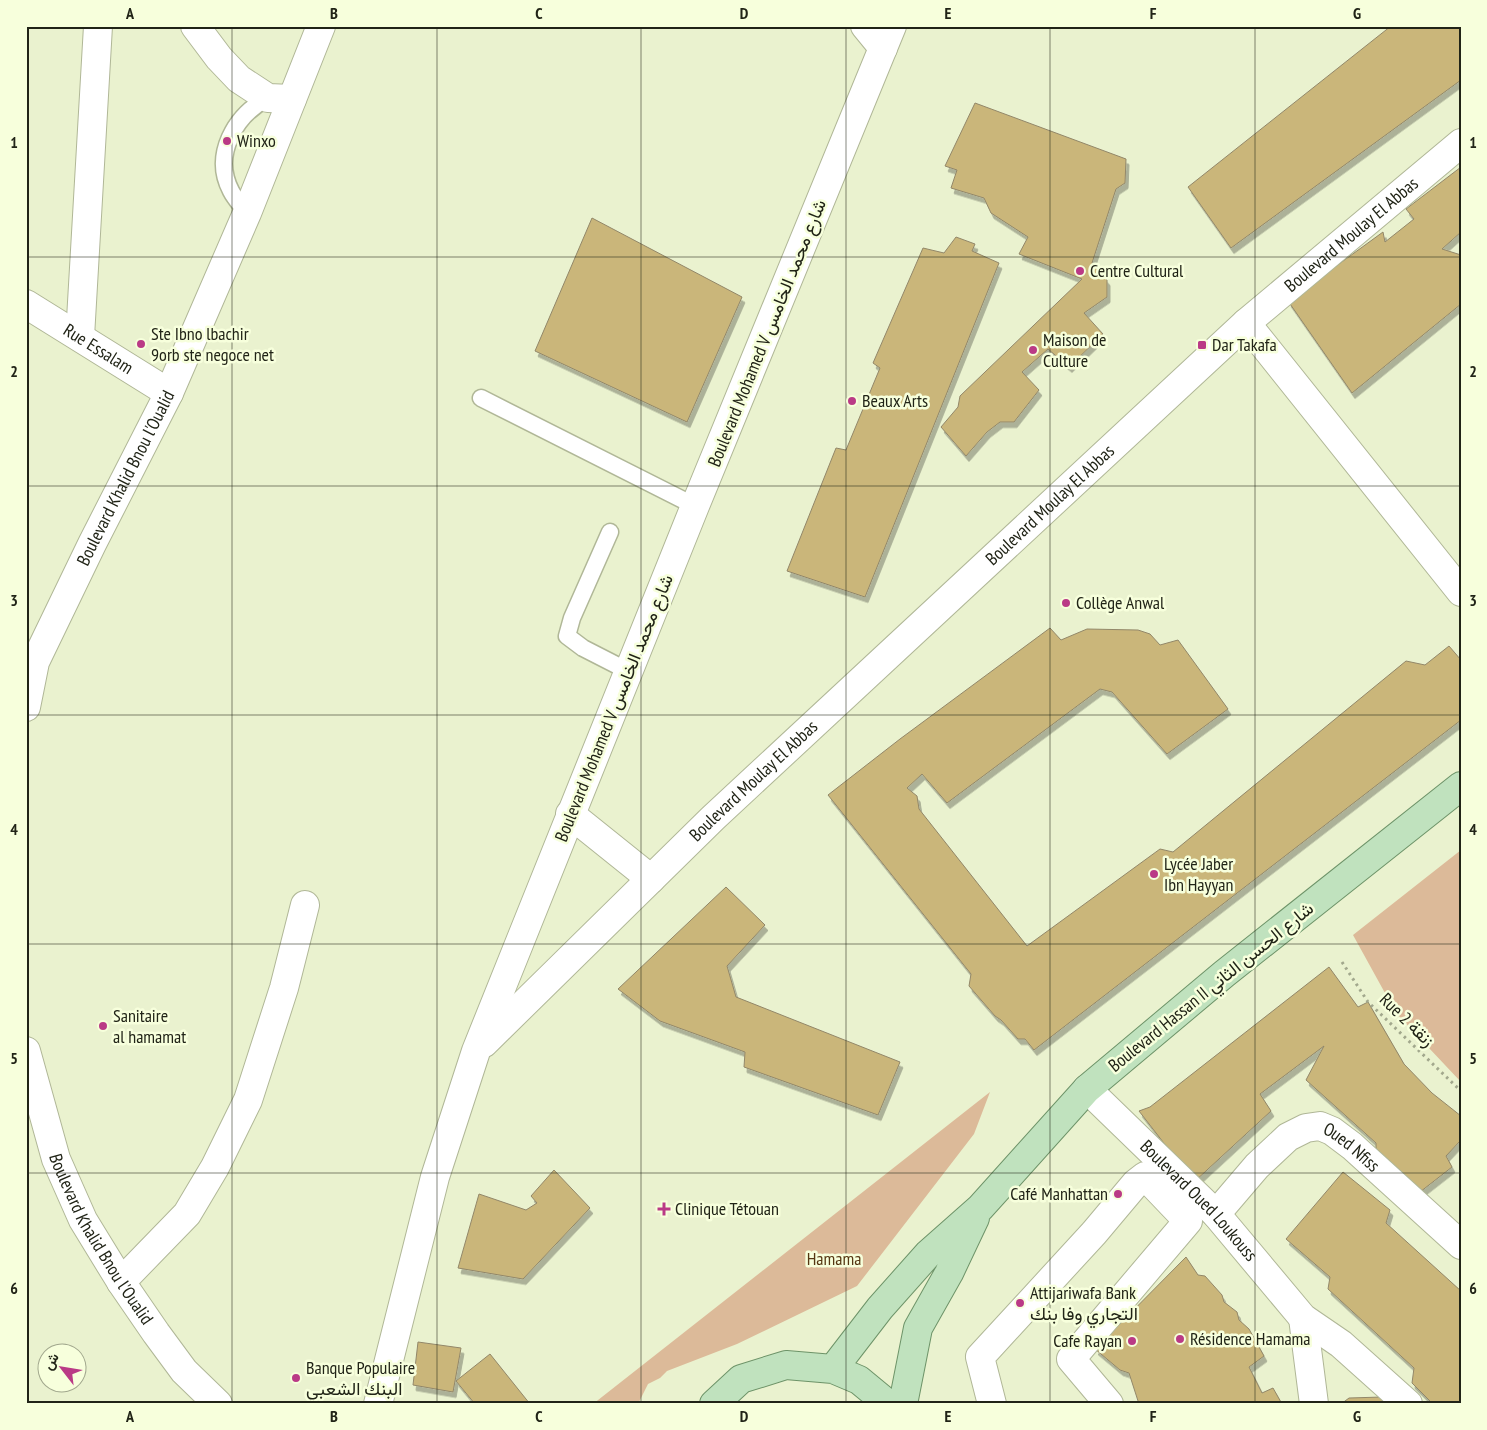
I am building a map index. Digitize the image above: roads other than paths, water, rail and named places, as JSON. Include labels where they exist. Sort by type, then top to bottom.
[{"type":"main road","name":"Boulevard Hassan II شارع الحسن الثاني","points":[[833,1369],[880,1308],[928,1254],[980,1208],[1087,1089],[1224,974],[1461,786]]},
{"type":"main road","name":"Boulevard Hassan II شارع الحسن الثاني","points":[[903,1404],[918,1328],[980,1208]]},
{"type":"main road","points":[[714,1404],[741,1379],[786,1364],[833,1369],[859,1380],[886,1404]]},
{"type":"street","points":[[80,337],[98,26]]},
{"type":"street","points":[[195,26],[219,58],[239,80],[280,98]]},
{"type":"street","name":"Boulevard Khalid Bnou l'Oualid","points":[[26,707],[31,663],[169,393],[247,213],[280,98],[320,26]]},
{"type":"street","points":[[866,26],[888,37]]},
{"type":"street","name":"Boulevard Mohamed V شارع محمد الخامس","points":[[378,1404],[435,1177],[476,1051],[695,506],[888,37]]},
{"type":"street","name":"Boulevard Moulay El Abbas","points":[[476,1051],[713,818],[1246,322],[1461,143]]},
{"type":"street","name":"Rue Essalam","points":[[26,304],[169,393]]},
{"type":"street","points":[[1246,322],[1461,592]]},
{"type":"street","points":[[570,814],[651,879]]},
{"type":"street","points":[[121,1282],[187,1214],[215,1167],[248,1100],[284,988],[305,905]]},
{"type":"street","name":"Boulevard Khalid Bnou l'Oualid","points":[[26,1051],[56,1159],[83,1220],[121,1282],[184,1371],[218,1404]]},
{"type":"street","name":"Boulevard Oued Loukouss","points":[[1087,1089],[1216,1214],[1303,1318],[1341,1344],[1408,1404]]},
{"type":"street","name":"Oued Nfiss","points":[[1216,1214],[1258,1166],[1288,1137],[1306,1128],[1320,1126],[1332,1131],[1352,1146],[1461,1245]]},
{"type":"street","points":[[992,1404],[980,1357],[1094,1233],[1136,1183],[1145,1176],[1188,1221],[1071,1359],[1109,1404]]},
{"type":"street","points":[[1303,1318],[1314,1404]]},
{"type":"lane","points":[[247,213],[230,191],[224,169],[227,141],[241,118],[256,104],[280,98]]},
{"type":"lane","points":[[481,398],[695,506]]},
{"type":"lane","points":[[610,532],[572,618],[567,636],[583,648],[628,671]]},
{"type":"place","name":"Winxo","points":[[227,141]]},
{"type":"place","name":"Centre Cultural","points":[[1080,271]]},
{"type":"place","name":"Ste Ibno lbachir 9orb ste negoce net","points":[[141,344]]},
{"type":"place","name":"Dar Takafa","points":[[1202,345]]},
{"type":"place","name":"Maison de Culture","points":[[1033,350]]},
{"type":"place","name":"Beaux Arts","points":[[852,401]]},
{"type":"place","name":"Collège Anwal","points":[[1066,603]]},
{"type":"place","name":"Lycée Jaber Ibn Hayyan","points":[[1154,874]]},
{"type":"place","name":"Sanitaire al hamamat","points":[[103,1026]]},
{"type":"place","name":"Café Manhattan","points":[[1118,1194]]},
{"type":"place","name":"Clinique Tétouan","points":[[664,1209]]},
{"type":"place","name":"Attijariwafa Bank التجاري وفا بنك","points":[[1020,1303]]},
{"type":"place","name":"Résidence Hamama","points":[[1180,1339]]},
{"type":"place","name":"Cafe Rayan","points":[[1132,1341]]},
{"type":"place","name":"Banque Populaire البنك الشعبي","points":[[296,1378]]},
{"type":"park label","name":"Hamama","points":[[834,1259]]}]
